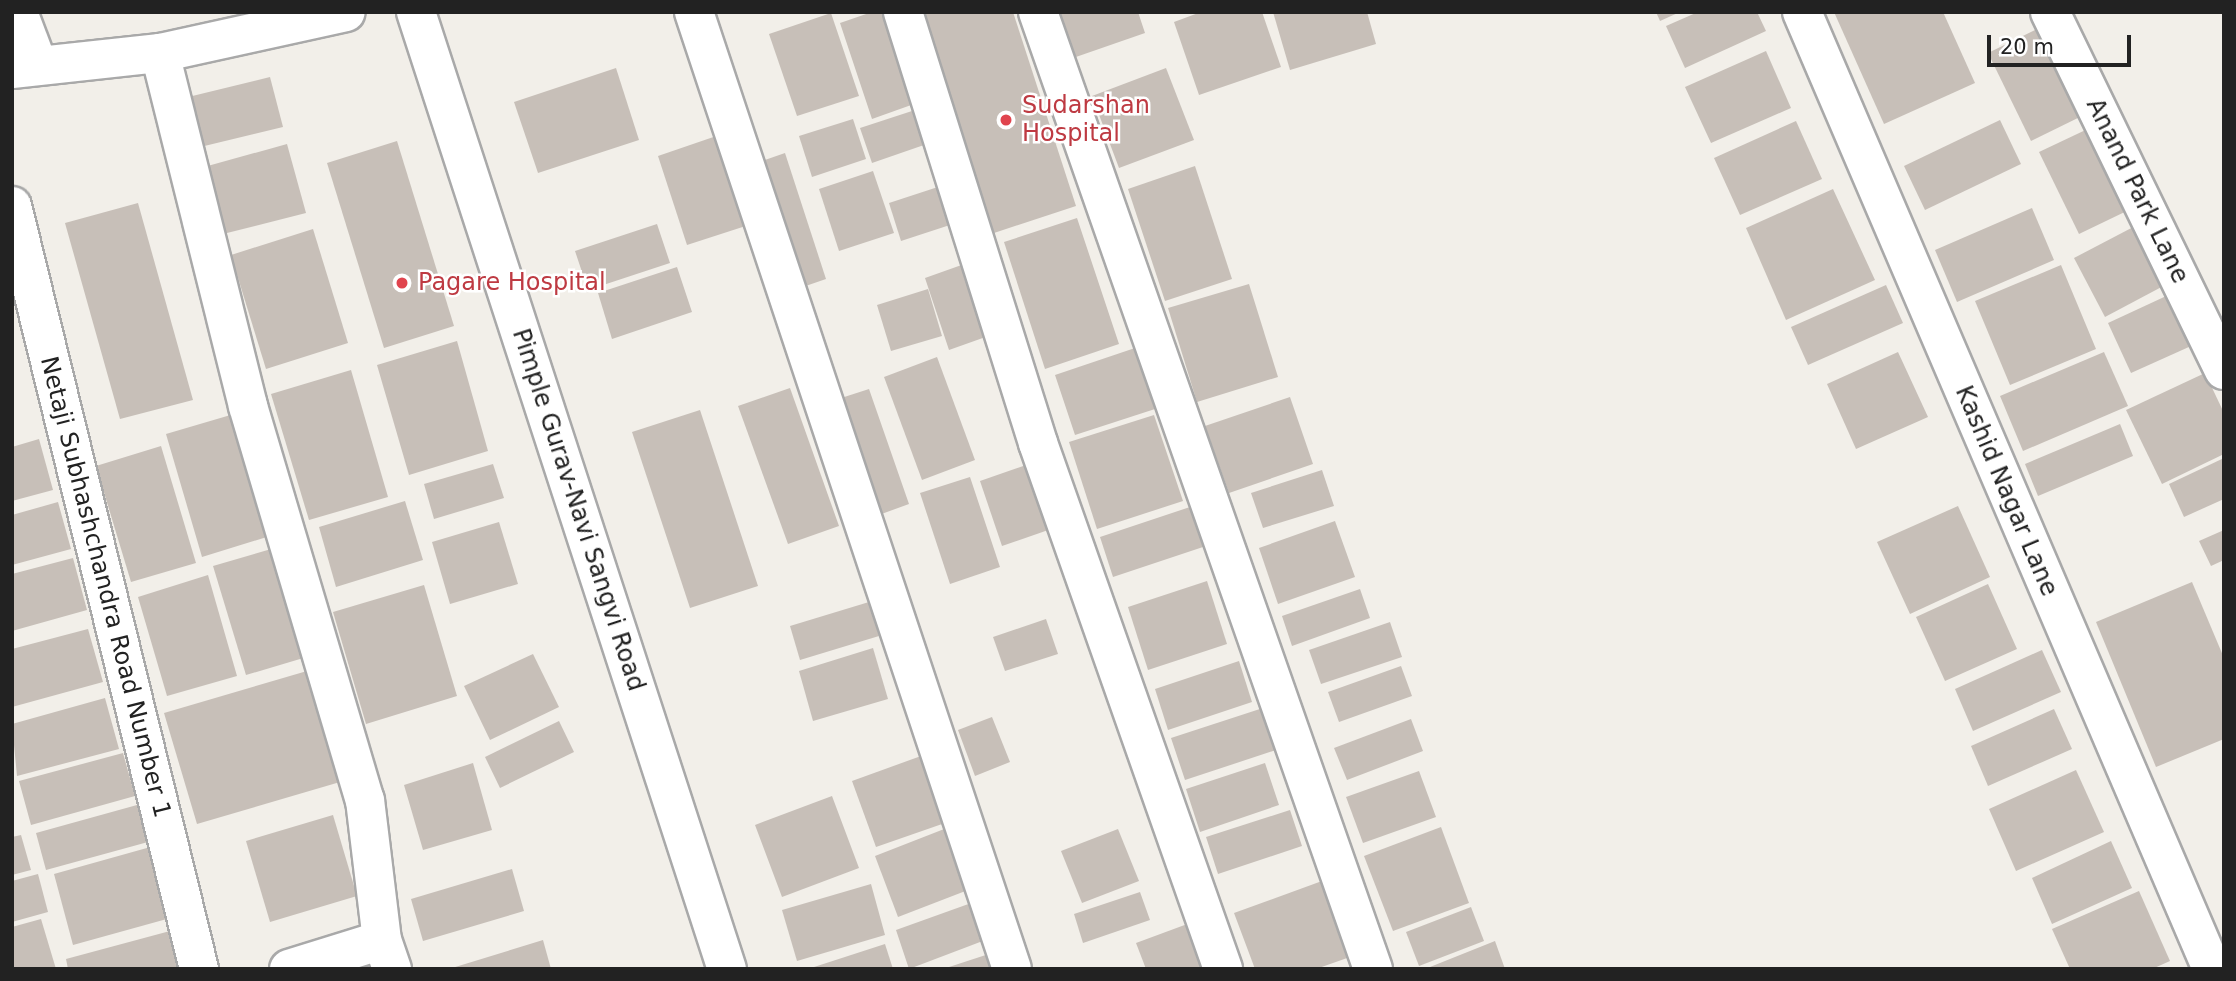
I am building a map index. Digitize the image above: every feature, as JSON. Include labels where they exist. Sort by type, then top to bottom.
[{"type":"street","points":[[18,12],[25,67],[160,53],[346,12]]},
{"type":"street","name":"Pimple Gurav-Navi Sangvi Road","points":[[416,12],[727,969]]},
{"type":"street","points":[[694,12],[1012,969]]},
{"type":"street","points":[[903,12],[1038,443],[1223,969]]},
{"type":"street","points":[[1038,12],[1373,969]]},
{"type":"street","name":"Kashid Nagar Lane","points":[[1802,12],[2213,969]]},
{"type":"street","name":"Anand Park Lane","points":[[2050,12],[2224,370]]},
{"type":"street","points":[[160,53],[248,405],[365,800],[387,954],[289,969]]},
{"type":"street","name":"Netaji Subhashchandra Road Number 1","points":[[12,205],[199,969]]},
{"type":"building","points":[[872,12],[884,12],[914,104],[872,119],[840,23]]},
{"type":"building","points":[[922,12],[1013,12],[1076,206],[994,233]]},
{"type":"building","points":[[1058,12],[1138,12],[1145,33],[1073,58]]},
{"type":"building","points":[[1201,12],[1262,12],[1281,67],[1199,95],[1174,22]]},
{"type":"building","points":[[1273,12],[1367,12],[1376,44],[1290,70]]},
{"type":"building","points":[[1656,12],[1680,12],[1660,21]]},
{"type":"building","points":[[1698,12],[1757,12],[1766,31],[1685,68],[1666,26]]},
{"type":"building","points":[[1834,12],[1943,12],[1975,83],[1884,124]]},
{"type":"building","points":[[831,13],[859,96],[797,116],[769,34]]},
{"type":"building","points":[[2043,26],[2086,114],[2031,141],[1988,53]]},
{"type":"building","points":[[1766,51],[1791,108],[1711,143],[1685,87]]},
{"type":"building","points":[[616,68],[639,140],[538,173],[514,102]]},
{"type":"building","points":[[1166,68],[1194,140],[1119,168],[1092,96]]},
{"type":"building","points":[[270,77],[283,127],[192,149],[180,99]]},
{"type":"building","points":[[912,111],[924,145],[872,163],[860,128]]},
{"type":"building","points":[[853,119],[866,159],[812,177],[799,136]]},
{"type":"building","points":[[2000,120],[2021,164],[1925,210],[1904,166]]},
{"type":"building","points":[[1796,121],[1822,179],[1740,215],[1714,158]]},
{"type":"building","points":[[2094,126],[2133,208],[2079,234],[2039,152]]},
{"type":"building","points":[[728,132],[758,222],[687,245],[658,156]]},
{"type":"building","points":[[397,141],[454,326],[384,348],[327,163]]},
{"type":"building","points":[[287,144],[306,213],[223,234],[204,167]]},
{"type":"building","points":[[785,153],[826,279],[794,290],[753,164]]},
{"type":"building","points":[[1195,166],[1232,279],[1165,301],[1128,189]]},
{"type":"building","points":[[873,171],[894,233],[839,251],[819,189]]},
{"type":"building","points":[[944,185],[956,223],[901,241],[889,203]]},
{"type":"building","points":[[1833,189],[1875,280],[1786,320],[1746,228]]},
{"type":"building","points":[[138,203],[193,400],[120,419],[65,223]]},
{"type":"building","points":[[2032,208],[2054,260],[1957,302],[1935,250]]},
{"type":"building","points":[[1077,218],[1119,344],[1045,369],[1004,242]]},
{"type":"building","points":[[657,224],[670,263],[588,290],[575,251]]},
{"type":"building","points":[[2139,224],[2169,283],[2105,317],[2074,258]]},
{"type":"building","points":[[313,229],[348,343],[266,369],[231,255]]},
{"type":"building","points":[[970,262],[994,334],[949,350],[925,278]]},
{"type":"building","points":[[2061,265],[2096,349],[2010,385],[1975,301]]},
{"type":"building","points":[[677,267],[692,312],[612,339],[598,293]]},
{"type":"building","points":[[1249,284],[1278,377],[1197,402],[1168,308]]},
{"type":"building","points":[[1886,285],[1903,323],[1808,365],[1791,327]]},
{"type":"building","points":[[928,289],[942,336],[891,351],[877,305]]},
{"type":"building","points":[[2177,291],[2200,342],[2131,373],[2108,323]]},
{"type":"building","points":[[457,341],[488,451],[409,475],[377,365]]},
{"type":"building","points":[[1135,348],[1155,409],[1075,435],[1055,375]]},
{"type":"building","points":[[1898,352],[1928,417],[1856,449],[1827,384]]},
{"type":"building","points":[[2104,352],[2128,406],[2023,451],[2000,396]]},
{"type":"building","points":[[937,357],[975,460],[922,480],[884,377]]},
{"type":"building","points":[[351,370],[388,497],[309,520],[271,394]]},
{"type":"building","points":[[2205,373],[2224,413],[2224,454],[2162,484],[2126,410]]},
{"type":"building","points":[[790,388],[839,526],[788,544],[738,406]]},
{"type":"building","points":[[869,389],[909,504],[876,516],[835,400]]},
{"type":"building","points":[[1290,397],[1313,464],[1229,493],[1205,426]]},
{"type":"building","points":[[700,410],[758,586],[690,608],[632,432]]},
{"type":"building","points":[[234,414],[270,536],[202,557],[166,434]]},
{"type":"building","points":[[1154,415],[1183,501],[1097,529],[1069,442]]},
{"type":"building","points":[[2120,424],[2133,456],[2038,496],[2025,464]]},
{"type":"building","points":[[39,439],[53,490],[12,501],[12,447]]},
{"type":"building","points":[[161,446],[196,563],[131,582],[96,466]]},
{"type":"building","points":[[2224,458],[2224,499],[2184,517],[2169,484]]},
{"type":"building","points":[[1032,463],[1054,528],[1002,546],[980,481]]},
{"type":"building","points":[[493,464],[504,498],[434,519],[424,484]]},
{"type":"building","points":[[1322,470],[1334,506],[1263,528],[1251,493]]},
{"type":"building","points":[[970,477],[1000,567],[950,584],[920,493]]},
{"type":"building","points":[[405,501],[423,560],[336,587],[319,527]]},
{"type":"building","points":[[58,502],[71,549],[12,565],[12,515]]},
{"type":"building","points":[[1196,505],[1209,545],[1113,577],[1100,537]]},
{"type":"building","points":[[1958,506],[1990,577],[1910,614],[1877,542]]},
{"type":"building","points":[[1335,521],[1355,577],[1278,604],[1259,548]]},
{"type":"building","points":[[499,522],[518,584],[450,604],[432,542]]},
{"type":"building","points":[[2224,530],[2224,560],[2211,566],[2199,541]]},
{"type":"building","points":[[278,547],[310,656],[246,675],[213,566]]},
{"type":"building","points":[[73,558],[87,610],[12,631],[12,574]]},
{"type":"building","points":[[208,575],[237,676],[167,696],[138,597]]},
{"type":"building","points":[[1207,581],[1227,644],[1148,670],[1128,607]]},
{"type":"building","points":[[2192,582],[2224,658],[2224,739],[2156,767],[2096,622]]},
{"type":"building","points":[[1988,584],[2017,649],[1945,681],[1916,617]]},
{"type":"building","points":[[424,585],[457,696],[366,724],[333,612]]},
{"type":"building","points":[[1360,589],[1370,618],[1292,646],[1282,616]]},
{"type":"building","points":[[869,602],[879,636],[800,660],[790,626]]},
{"type":"building","points":[[1046,619],[1058,654],[1005,671],[993,637]]},
{"type":"building","points":[[1390,622],[1402,657],[1321,684],[1309,650]]},
{"type":"building","points":[[88,629],[103,682],[12,707],[12,649]]},
{"type":"building","points":[[873,648],[888,699],[813,721],[799,671]]},
{"type":"building","points":[[2042,650],[2061,692],[1973,731],[1955,689]]},
{"type":"building","points":[[533,654],[559,707],[490,740],[464,686]]},
{"type":"building","points":[[1239,661],[1252,702],[1168,730],[1155,689]]},
{"type":"building","points":[[1401,666],[1412,696],[1339,722],[1328,692]]},
{"type":"building","points":[[307,671],[340,782],[197,824],[164,713]]},
{"type":"building","points":[[105,698],[119,749],[17,776],[12,724]]},
{"type":"building","points":[[1266,707],[1279,749],[1185,780],[1171,738]]},
{"type":"building","points":[[2054,709],[2072,749],[1988,786],[1971,746]]},
{"type":"building","points":[[992,717],[1010,762],[975,776],[958,730]]},
{"type":"building","points":[[1411,719],[1423,751],[1347,780],[1334,748]]},
{"type":"building","points":[[559,721],[574,752],[500,788],[485,757]]},
{"type":"building","points":[[123,753],[135,796],[31,825],[19,781]]},
{"type":"building","points":[[921,756],[945,823],[876,847],[852,781]]},
{"type":"building","points":[[473,763],[492,830],[423,850],[404,785]]},
{"type":"building","points":[[1265,763],[1279,805],[1200,832],[1186,789]]},
{"type":"building","points":[[2076,770],[2104,832],[2016,871],[1989,809]]},
{"type":"building","points":[[1419,771],[1436,817],[1363,843],[1346,797]]},
{"type":"building","points":[[832,796],[859,868],[782,897],[755,825]]},
{"type":"building","points":[[137,805],[148,842],[46,870],[36,833]]},
{"type":"building","points":[[1290,810],[1302,846],[1218,874],[1206,837]]},
{"type":"building","points":[[333,815],[357,896],[270,922],[246,841]]},
{"type":"building","points":[[957,824],[981,885],[898,917],[875,856]]},
{"type":"building","points":[[1441,827],[1469,903],[1393,931],[1364,856]]},
{"type":"building","points":[[1118,829],[1139,881],[1082,903],[1061,851]]},
{"type":"building","points":[[21,835],[31,870],[12,875],[12,837]]},
{"type":"building","points":[[2111,841],[2132,888],[2052,924],[2032,878]]},
{"type":"building","points":[[154,846],[174,917],[73,945],[54,874]]},
{"type":"building","points":[[512,869],[524,911],[423,941],[411,899]]},
{"type":"building","points":[[38,874],[48,912],[12,922],[12,881]]},
{"type":"building","points":[[1322,881],[1350,957],[1316,969],[1255,969],[1234,913]]},
{"type":"building","points":[[871,884],[885,935],[797,961],[782,910]]},
{"type":"building","points":[[2139,891],[2170,961],[2152,969],[2070,969],[2052,929]]},
{"type":"building","points":[[1140,892],[1150,920],[1083,943],[1074,914]]},
{"type":"building","points":[[974,902],[988,939],[909,969],[896,930]]},
{"type":"building","points":[[1471,907],[1484,941],[1419,966],[1406,932]]},
{"type":"building","points":[[41,919],[56,969],[12,969],[12,927]]},
{"type":"building","points":[[1190,923],[1207,969],[1146,969],[1136,943]]},
{"type":"building","points":[[170,931],[180,969],[68,969],[66,959]]},
{"type":"building","points":[[543,940],[551,969],[452,969],[452,968]]},
{"type":"building","points":[[1495,941],[1505,969],[1425,969]]},
{"type":"building","points":[[885,944],[893,969],[811,969],[811,968]]},
{"type":"building","points":[[1001,950],[1007,969],[946,969],[946,968]]},
{"type":"place","name":"Sudarshan Hospital","points":[[1006,120]]},
{"type":"place","name":"Pagare Hospital","points":[[402,283]]}]
